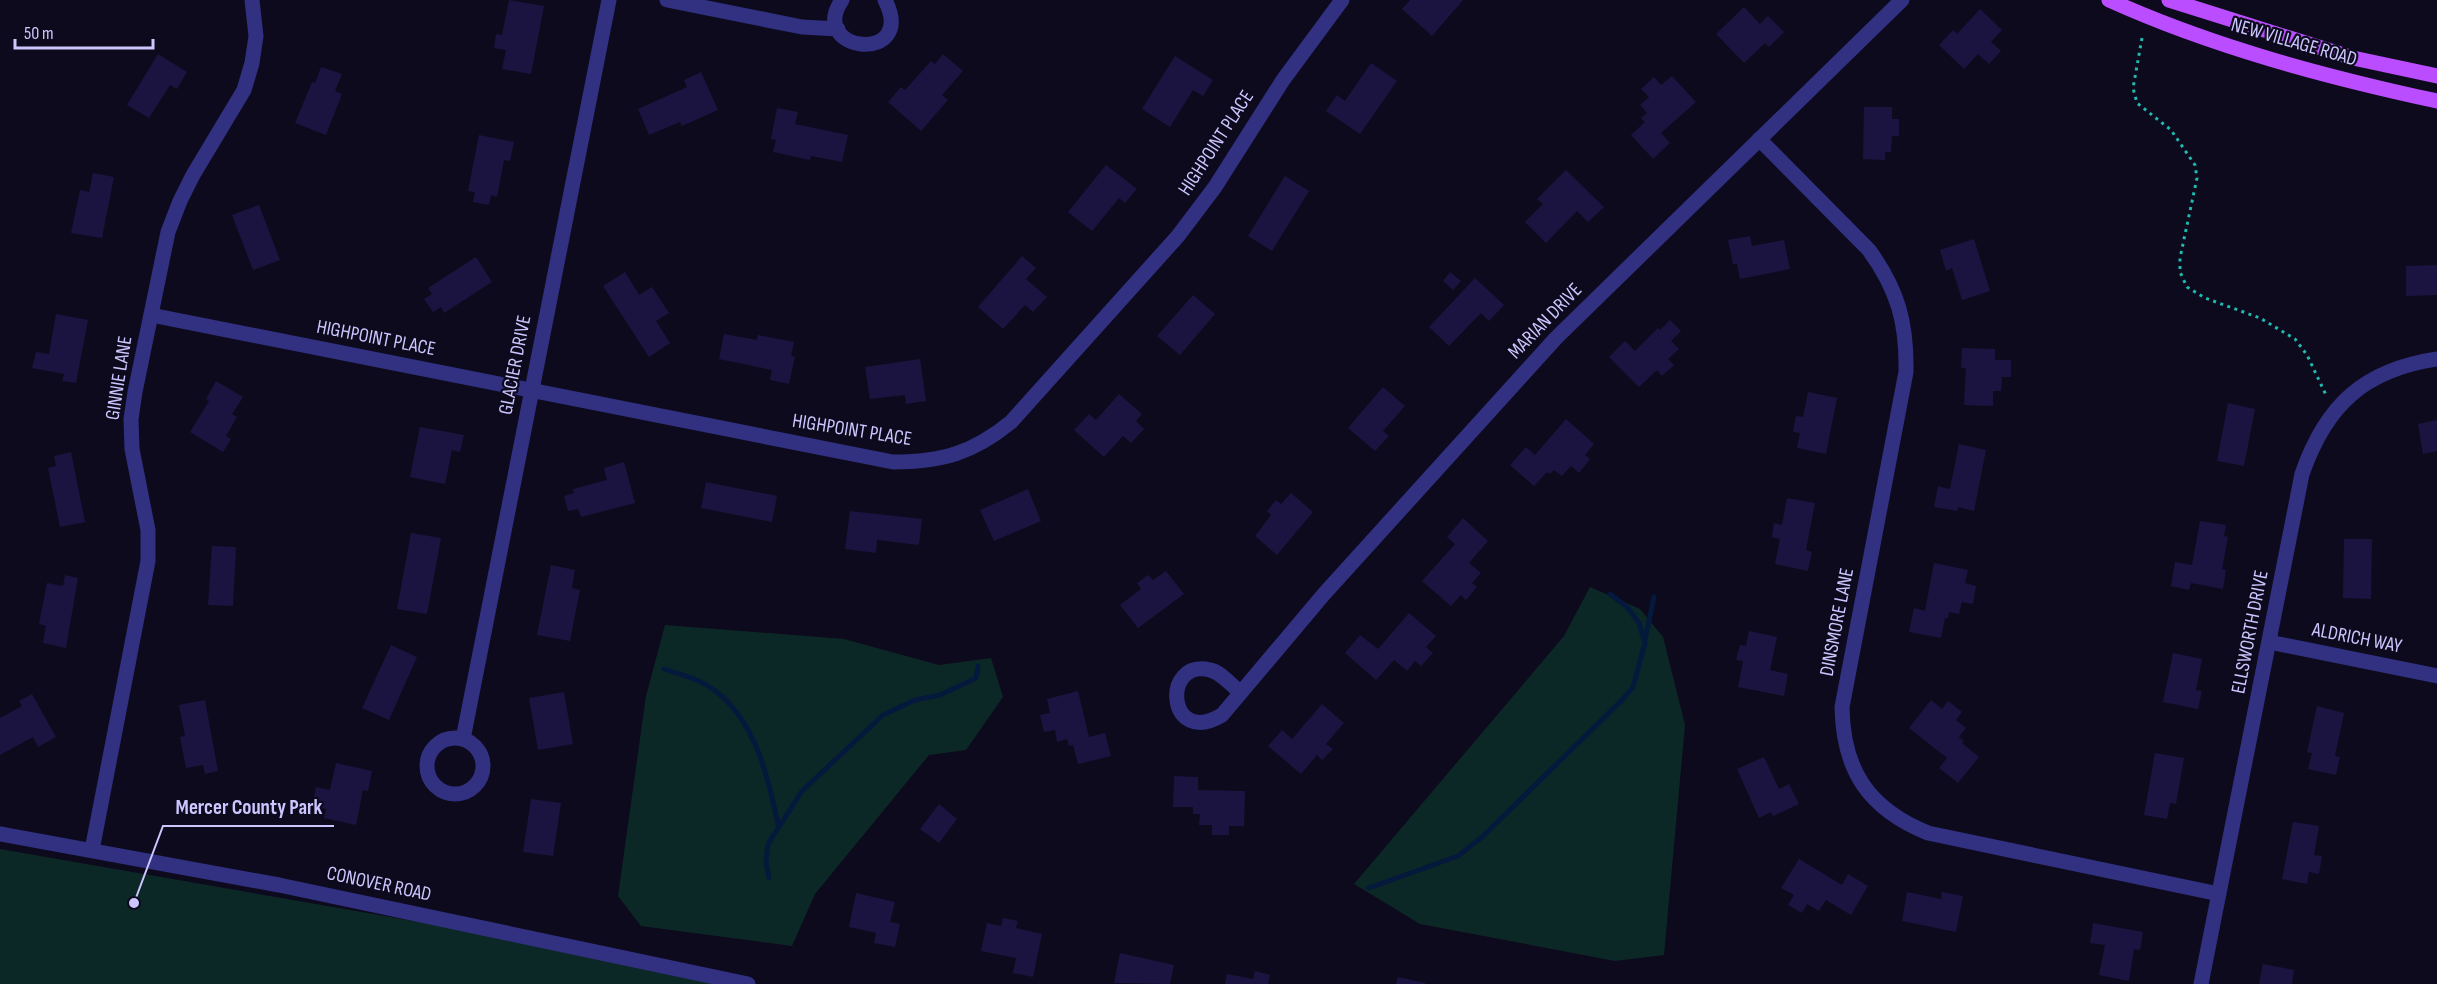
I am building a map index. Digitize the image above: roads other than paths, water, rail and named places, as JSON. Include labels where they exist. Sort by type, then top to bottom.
[{"type":"main road","name":"NEW VILLAGE ROAD","points":[[2109,0],[2176,28],[2278,61],[2347,81],[2437,101]]},
{"type":"main road","name":"NEW VILLAGE ROAD","points":[[2169,0],[2353,58],[2437,76]]},
{"type":"street","name":"GINNIE LANE","points":[[92,850],[148,561],[148,530],[132,449],[131,419],[168,232],[180,201],[244,90],[252,63],[256,36],[252,0]]},
{"type":"street","name":"GLACIER DRIVE","points":[[463,739],[609,0]]},
{"type":"street","points":[[667,0],[802,27],[838,29]]},
{"type":"street","points":[[842,0],[836,15],[838,29],[843,37],[856,45],[870,45],[879,42],[891,26],[891,12],[885,0]]},
{"type":"street","name":"HIGHPOINT PLACE","points":[[151,315],[893,462],[922,462],[948,458],[995,435],[1011,422],[1178,236],[1215,187],[1283,80],[1342,0]]},
{"type":"street","name":"MARIAN DRIVE","points":[[1240,692],[1324,594],[1556,338],[1902,0]]},
{"type":"street","name":"DINSMORE LANE","points":[[1760,139],[1869,250],[1894,291],[1907,341],[1906,372],[1842,707],[1842,730],[1846,750],[1867,792],[1882,808],[1905,824],[1928,833],[2219,894]]},
{"type":"street","name":"ELLSWORTH DRIVE","points":[[2201,984],[2302,474],[2312,447],[2331,416],[2345,400],[2365,384],[2388,371],[2413,363],[2437,359]]},
{"type":"street","name":"ALDRICH WAY","points":[[2269,642],[2437,676]]},
{"type":"street","name":"CONOVER ROAD","points":[[0,834],[290,887],[748,984]]},
{"type":"waterway","points":[[1369,888],[1458,856],[1482,837],[1633,687],[1645,643],[1639,623],[1627,607],[1610,594]]},
{"type":"waterway","points":[[1645,640],[1654,597]]},
{"type":"waterway","points":[[769,878],[766,862],[768,844],[802,791],[883,715],[915,700],[940,695],[976,678],[978,666]]},
{"type":"waterway","points":[[664,669],[699,681],[717,692],[745,724],[763,764],[778,825]]},
{"type":"place","name":"Mercer County Park","points":[[134,903]]}]
